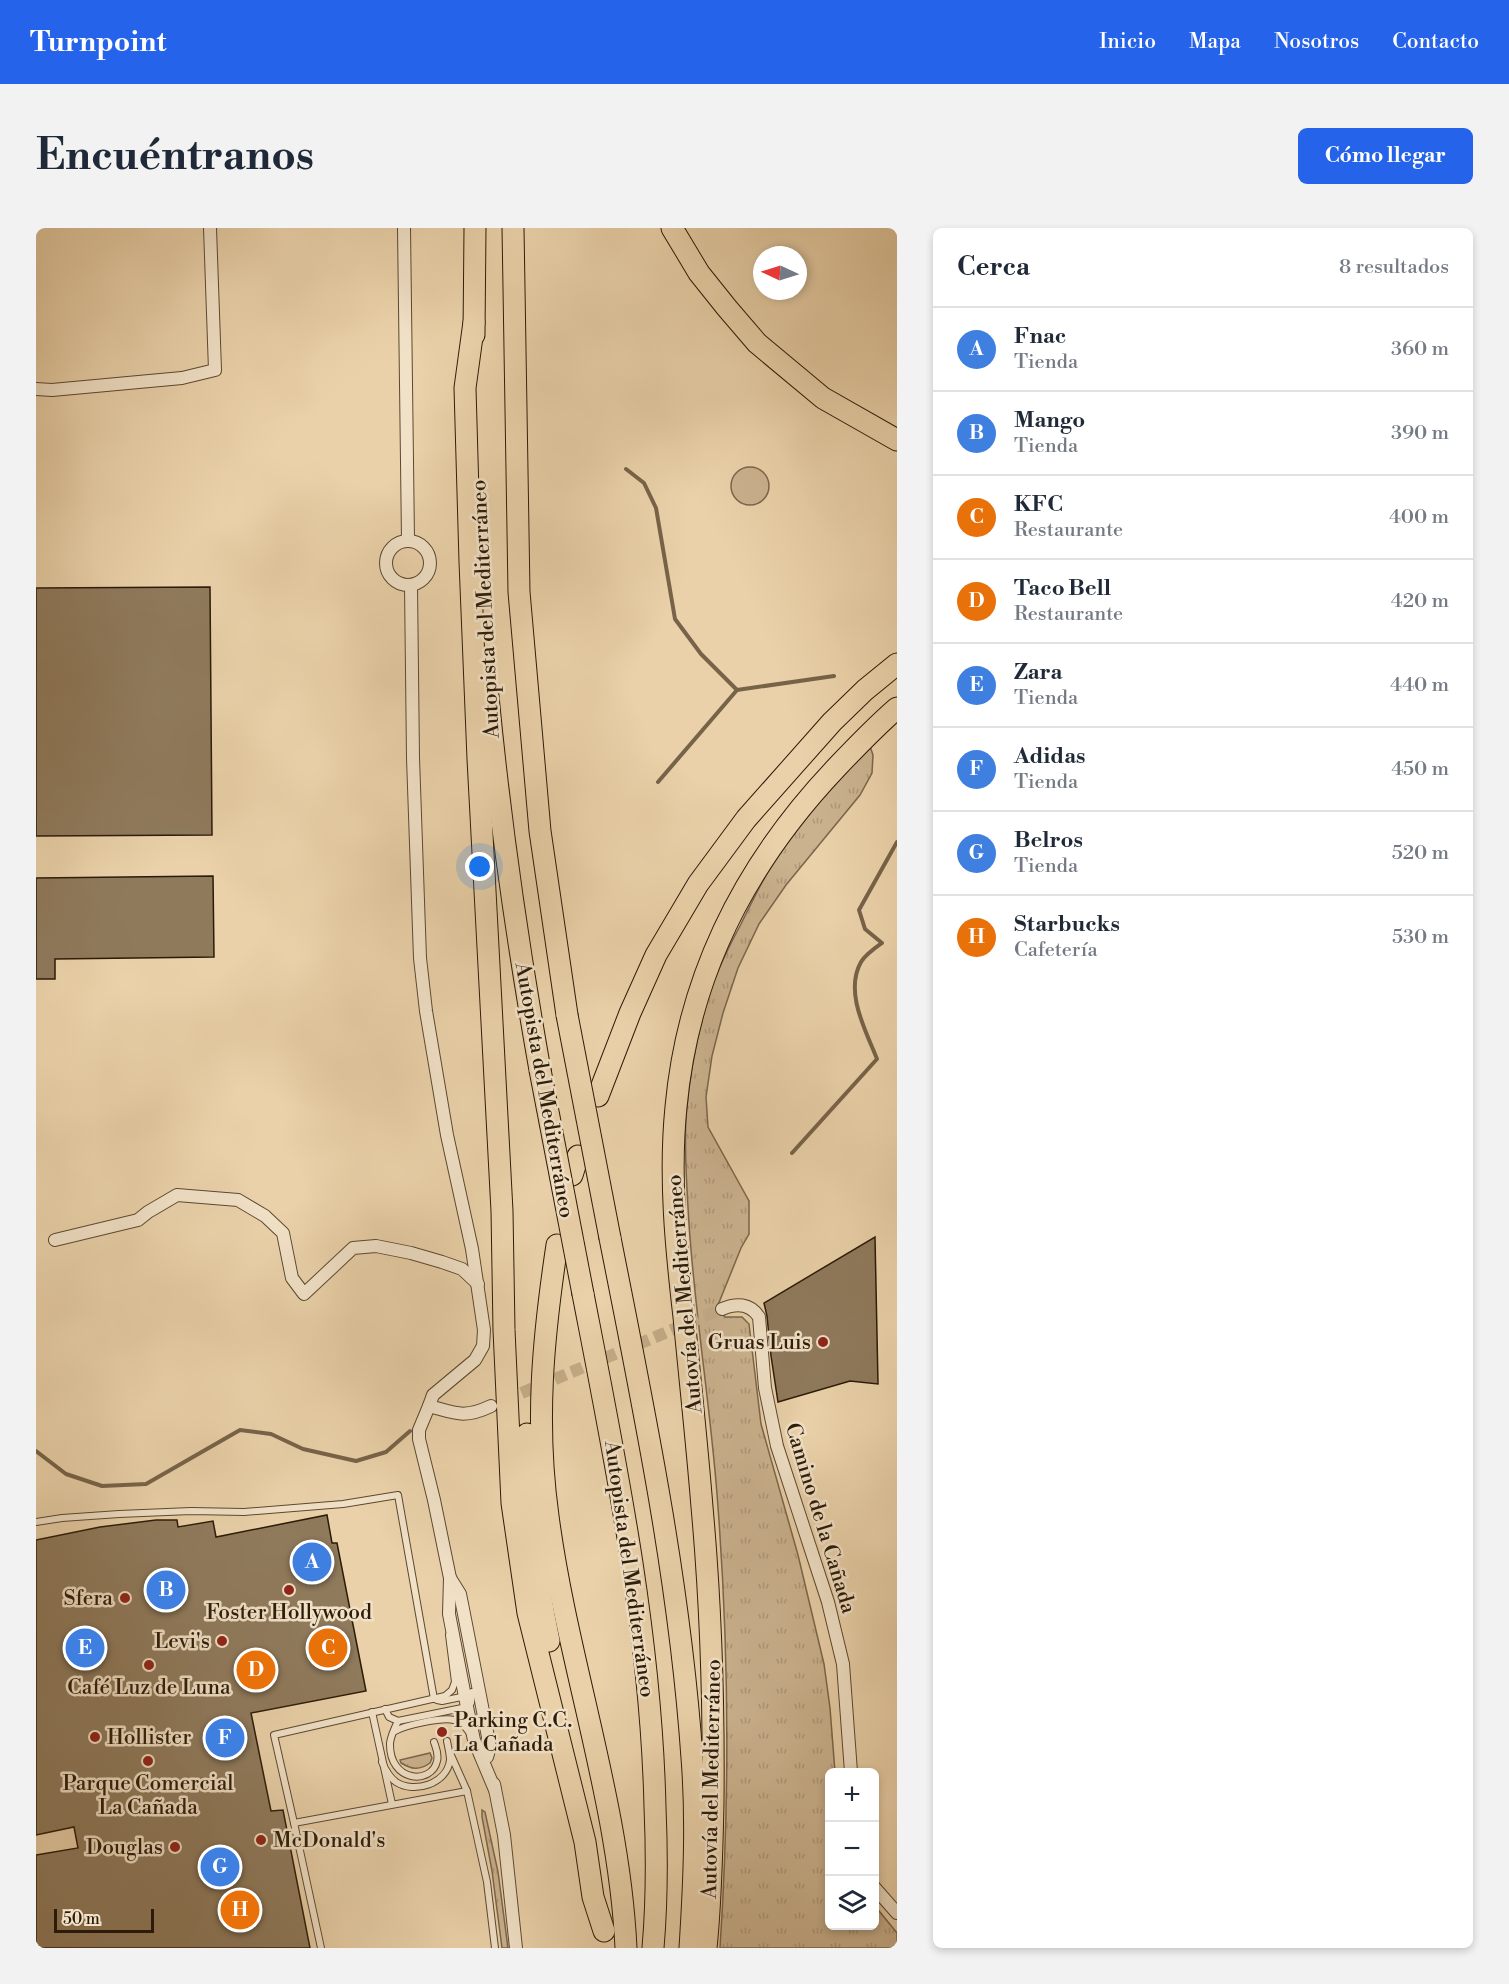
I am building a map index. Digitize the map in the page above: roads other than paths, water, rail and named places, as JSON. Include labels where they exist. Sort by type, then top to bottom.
[{"type":"highway","name":"Autopista del Mediterráneo","points":[[475,228],[474,322],[478,497],[488,693],[495,770],[522,969],[614,1454],[646,1660],[654,1750],[656,1845],[653,1948]]},
{"type":"highway","name":"Autopista del Mediterráneo","points":[[513,228],[519,592],[540,831],[567,1015],[642,1399],[669,1558],[693,1758],[695,1832],[690,1948]]},
{"type":"highway","points":[[672,228],[699,273],[757,343],[823,398],[897,440]]},
{"type":"highway","points":[[474,322],[465,388],[470,562],[502,1211],[504,1330],[512,1503],[528,1613],[585,1842],[593,1897],[604,1939]]},
{"type":"highway","points":[[598,1096],[630,1013],[656,955],[698,884],[746,819],[832,722],[865,690],[897,664]]},
{"type":"highway","name":"Autovía del Mediterráneo","points":[[706,1948],[712,1870],[714,1748],[712,1646],[702,1508],[678,1263],[673,1165],[676,1107],[690,1022],[720,936],[743,892],[765,855],[824,780],[897,708]]},
{"type":"highway","points":[[557,1245],[547,1310],[542,1369],[541,1442],[548,1516],[575,1659],[608,1805],[626,1948]]},
{"type":"highway","points":[[547,1310],[532,1348],[530,1374],[527,1424],[532,1544],[541,1604],[581,1782],[595,1861],[604,1939]]},
{"type":"street","points":[[36,389],[52,390],[182,378],[215,370],[210,228]]},
{"type":"street","points":[[404,228],[408,540]]},
{"type":"street","points":[[408,540],[420,544],[427,551],[430,561],[429,570],[423,579],[411,585],[399,584],[394,580],[388,573],[386,560],[389,551],[397,543],[408,540]]},
{"type":"street","points":[[411,585],[413,758],[420,958],[426,1011],[447,1135],[478,1284],[484,1330],[483,1346],[475,1360],[433,1395],[419,1430],[419,1439],[450,1578],[449,1614],[470,1700],[487,1756],[504,1836],[516,1948]]},
{"type":"street","points":[[55,1240],[138,1221],[148,1212],[177,1195],[238,1200],[265,1216],[283,1233],[292,1278],[304,1293],[354,1248],[376,1246],[411,1253],[462,1269],[478,1284]]},
{"type":"street","name":"Camino de la Cañada","points":[[722,1310],[731,1306],[744,1305],[753,1309],[759,1317],[765,1388],[777,1446],[828,1602],[843,1664],[852,1768]]},
{"type":"street","points":[[429,1406],[461,1414],[475,1414],[491,1406]]},
{"type":"street","points":[[450,1578],[460,1594],[490,1747],[487,1756]]},
{"type":"street","points":[[450,1599],[460,1626],[474,1740],[495,1790]]},
{"type":"street","points":[[879,1893],[897,1913]]},
{"type":"lane","points":[[36,1522],[62,1518],[191,1511],[244,1512],[343,1504],[398,1495],[434,1699]]},
{"type":"lane","points":[[321,1948],[274,1735],[448,1695],[455,1685],[448,1643],[449,1614]]},
{"type":"lane","points":[[434,1699],[470,1700]]},
{"type":"lane","points":[[385,1709],[389,1716],[398,1721],[416,1718],[470,1700]]},
{"type":"lane","points":[[372,1712],[392,1804]]},
{"type":"lane","points":[[416,1718],[428,1722]]},
{"type":"lane","points":[[395,1731],[447,1719],[457,1721],[467,1728],[474,1740]]},
{"type":"lane","points":[[398,1721],[390,1744],[394,1764],[400,1772],[409,1776],[422,1775],[433,1768],[438,1760],[434,1742]]},
{"type":"lane","points":[[382,1762],[387,1773],[395,1781],[405,1786],[427,1785],[438,1780],[445,1773],[450,1761],[447,1741]]},
{"type":"lane","points":[[449,1750],[467,1791],[488,1882],[495,1948]]},
{"type":"lane","points":[[294,1823],[467,1791]]},
{"type":"waterway","points":[[626,469],[644,483],[656,508],[675,619],[701,654],[737,690],[834,676]]},
{"type":"waterway","points":[[658,782],[737,690]]},
{"type":"waterway","points":[[792,1153],[877,1059],[858,1011],[855,986],[856,974],[861,962],[882,943],[865,929],[859,910],[897,842]]},
{"type":"waterway","points":[[36,1451],[66,1474],[102,1486],[146,1484],[240,1430],[271,1434],[303,1449],[356,1461],[386,1452],[410,1431]]},
{"type":"tunnel","points":[[505,1400],[722,1309]]},
{"type":"place","name":"Gruas Luis","points":[[823,1342]]},
{"type":"place","name":"Fnac","points":[[312,1562]]},
{"type":"place","name":"Mango","points":[[166,1590]]},
{"type":"place","name":"Foster Hollywood","points":[[289,1590]]},
{"type":"place","name":"Sfera","points":[[125,1598]]},
{"type":"place","name":"Levi's","points":[[222,1641]]},
{"type":"place","name":"Zara","points":[[85,1648]]},
{"type":"place","name":"KFC","points":[[328,1648]]},
{"type":"place","name":"Café Luz de Luna","points":[[149,1665]]},
{"type":"place","name":"Taco Bell","points":[[256,1670]]},
{"type":"place","name":"Parking C.C. La Cañada","points":[[442,1732]]},
{"type":"place","name":"Hollister","points":[[95,1737]]},
{"type":"place","name":"Adidas","points":[[225,1738]]},
{"type":"place","name":"Parque Comercial La Cañada","points":[[148,1761]]},
{"type":"place","name":"McDonald's","points":[[261,1840]]},
{"type":"place","name":"Douglas","points":[[175,1847]]},
{"type":"place","name":"Belros","points":[[220,1867]]},
{"type":"place","name":"Starbucks","points":[[240,1910]]}]
